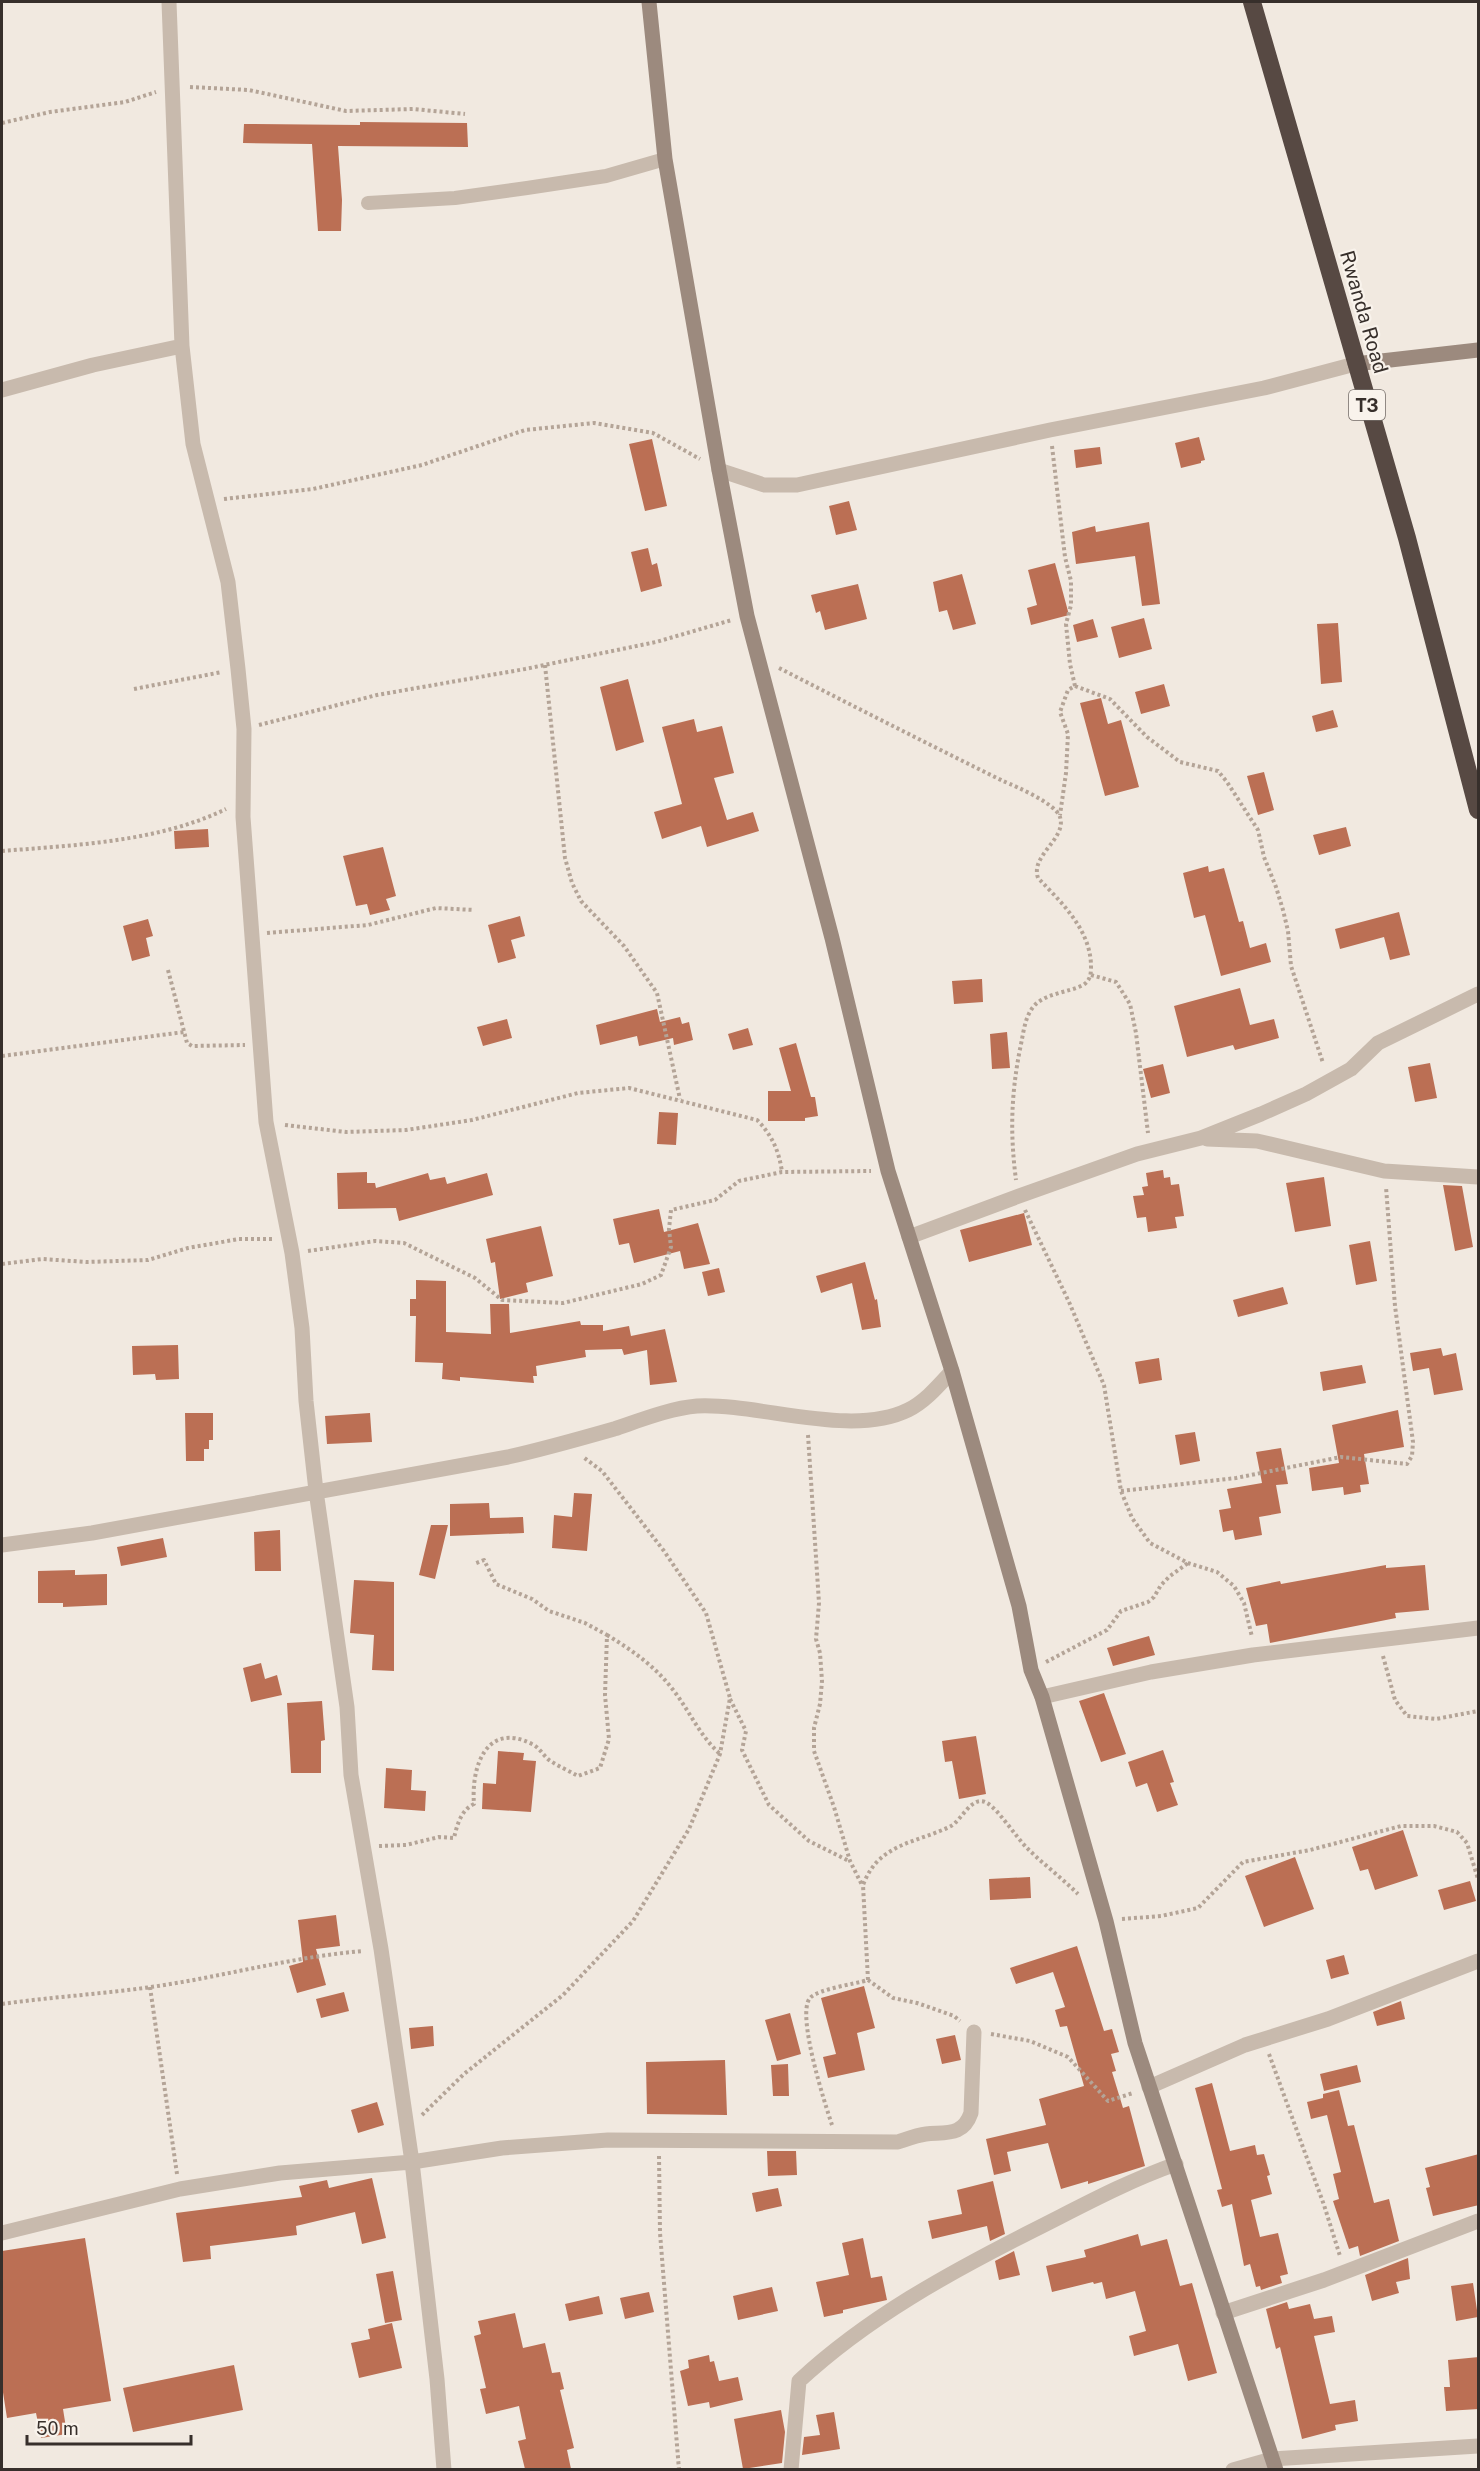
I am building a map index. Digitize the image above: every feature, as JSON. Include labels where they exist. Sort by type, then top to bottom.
[{"type":"highway","name":"Rwanda Road","points":[[1252,2],[1407,538],[1479,810]]},
{"type":"street","points":[[169,2],[183,346],[193,444],[228,582],[238,669],[244,729],[243,800],[266,1122],[292,1253],[302,1328],[306,1401],[316,1491],[347,1707],[351,1775],[381,1949],[412,2162],[437,2379],[444,2469]]},
{"type":"street","points":[[649,2],[665,159],[747,616],[760,658],[832,938],[888,1171],[952,1371],[1018,1606],[1031,1670],[1042,1697],[1106,1921],[1135,2043],[1143,2089],[1176,2164],[1274,2464]]},
{"type":"street","points":[[2,390],[93,365],[183,346]]},
{"type":"street","points":[[719,470],[764,484],[797,485],[1050,430],[1264,388],[1355,364],[1479,350]]},
{"type":"street","points":[[909,1237],[1137,1154],[1201,1138],[1306,1094],[1351,1069],[1378,1043],[1479,994]]},
{"type":"street","points":[[1201,1138],[1257,1141],[1362,1168],[1479,1177]]},
{"type":"street","points":[[2,1545],[92,1533],[508,1457],[695,1406],[728,1407],[854,1421],[907,1411],[925,1400],[952,1371]]},
{"type":"street","points":[[1042,1697],[1151,1672],[1253,1655],[1479,1628]]},
{"type":"street","points":[[1143,2089],[1245,2045],[1338,2016],[1479,1961]]},
{"type":"street","points":[[2,2233],[180,2189],[280,2173],[412,2162],[502,2148],[608,2140],[898,2142],[923,2134],[954,2132],[967,2123],[971,2113],[974,2032]]},
{"type":"street","points":[[791,2469],[799,2380],[830,2352],[906,2298],[1131,2180],[1176,2164]]},
{"type":"street","points":[[1223,2313],[1479,2221]]},
{"type":"street","points":[[1233,2469],[1479,2446]]},
{"type":"lane","points":[[368,202],[454,198],[527,189],[606,176],[665,159]]},
{"type":"path","points":[[2,123],[50,112],[125,102],[172,87],[249,90],[346,111],[413,109],[465,114]]},
{"type":"path","points":[[209,501],[313,489],[422,465],[525,430],[594,423],[653,433],[719,470]]},
{"type":"path","points":[[1050,430],[1065,558],[1071,581],[1071,606],[1066,624],[1075,686]]},
{"type":"path","points":[[244,729],[377,695],[545,665],[656,642],[747,616]]},
{"type":"path","points":[[760,658],[912,737],[1013,785],[1048,804],[1060,816]]},
{"type":"path","points":[[545,665],[565,858],[572,883],[581,901],[624,946],[657,993],[680,1100]]},
{"type":"path","points":[[134,688],[238,669]]},
{"type":"path","points":[[1075,686],[1068,690],[1060,712],[1068,734],[1060,824],[1035,870],[1038,878],[1069,913],[1087,940],[1091,955],[1091,975],[1086,984],[1043,999],[1032,1008],[1025,1024],[1013,1086],[1013,1157],[1018,1196],[1069,1302],[1102,1379],[1121,1491],[1132,1518],[1150,1543],[1188,1563],[1217,1572],[1233,1586],[1244,1604],[1252,1628],[1253,1655]]},
{"type":"path","points":[[1075,686],[1110,699],[1147,737],[1180,762],[1218,771],[1258,830],[1264,857],[1283,910],[1288,931],[1291,966],[1330,1081]]},
{"type":"path","points":[[2,851],[105,842],[197,821],[243,800]]},
{"type":"path","points":[[252,935],[368,925],[436,908],[474,910]]},
{"type":"path","points":[[168,970],[187,1043],[192,1046],[242,1044],[260,1048]]},
{"type":"path","points":[[1091,975],[1116,982],[1130,1004],[1148,1123],[1148,1135],[1137,1154]]},
{"type":"path","points":[[2,1056],[184,1032]]},
{"type":"path","points":[[266,1122],[346,1132],[406,1130],[472,1120],[578,1093],[629,1088],[757,1120],[769,1131],[779,1154],[782,1172]]},
{"type":"path","points":[[292,1253],[375,1241],[404,1243],[474,1278],[502,1300],[563,1303],[642,1284],[661,1275],[671,1247],[669,1229],[671,1210],[715,1200],[738,1182],[782,1172],[888,1171]]},
{"type":"path","points":[[1121,1491],[1236,1478],[1341,1457],[1407,1464],[1413,1456],[1413,1442],[1395,1306],[1384,1171]]},
{"type":"path","points":[[2,1264],[42,1259],[87,1262],[148,1260],[188,1248],[238,1239],[267,1241],[289,1236]]},
{"type":"path","points":[[807,1416],[818,1581],[816,1639],[820,1653],[822,1681],[820,1704],[814,1728],[814,1751],[850,1861],[863,1885],[868,1980]]},
{"type":"path","points":[[565,1443],[602,1471],[664,1551],[706,1613],[730,1698],[746,1731],[742,1749],[769,1805],[809,1840],[850,1861]]},
{"type":"path","points":[[474,1564],[484,1560],[496,1584],[532,1599],[549,1611],[585,1623],[637,1653],[673,1690],[707,1743],[720,1754]]},
{"type":"path","points":[[1031,1670],[1107,1630],[1121,1611],[1148,1602],[1170,1576],[1188,1563]]},
{"type":"path","points":[[363,1846],[406,1845],[440,1837],[454,1838],[458,1821],[469,1806],[474,1804],[473,1783],[479,1759],[488,1745],[508,1737],[533,1744],[550,1761],[578,1776],[600,1768],[609,1739],[605,1695],[607,1635]]},
{"type":"path","points":[[1379,1641],[1395,1700],[1407,1716],[1436,1719],[1479,1711]]},
{"type":"path","points":[[407,2131],[464,2074],[563,1995],[633,1921],[689,1829],[720,1754],[730,1698]]},
{"type":"path","points":[[863,1885],[869,1872],[881,1858],[903,1844],[951,1826],[969,1808],[981,1801],[986,1802],[1028,1849],[1106,1921],[1161,1916],[1198,1908],[1243,1862],[1310,1850],[1401,1826],[1434,1826],[1457,1832],[1467,1843],[1479,1880]]},
{"type":"path","points":[[2,2004],[150,1987],[249,1971],[315,1955],[381,1949]]},
{"type":"path","points":[[868,1980],[893,1998],[917,2003],[954,2016],[974,2032],[1030,2041],[1068,2057],[1108,2101],[1143,2089]]},
{"type":"path","points":[[837,2140],[818,2083],[806,2012],[808,2000],[817,1993],[868,1980]]},
{"type":"path","points":[[150,1987],[180,2189]]},
{"type":"path","points":[[1264,2039],[1324,2205],[1345,2271]]},
{"type":"path","points":[[659,2140],[660,2233],[679,2469]]},
{"type":"building","points":[[360,122],[467,123],[468,147],[338,146],[342,200],[341,231],[318,231],[312,144],[243,143],[244,124],[360,125]]},
{"type":"building","points":[[1199,437],[1205,460],[1181,468],[1175,443]]},
{"type":"building","points":[[652,439],[667,506],[645,511],[629,444]]},
{"type":"building","points":[[1100,447],[1102,464],[1076,468],[1074,450]]},
{"type":"building","points":[[849,501],[857,530],[836,535],[829,506]]},
{"type":"building","points":[[1149,522],[1160,604],[1142,606],[1135,556],[1076,564],[1072,532],[1095,526],[1096,532]]},
{"type":"building","points":[[648,548],[652,565],[657,563],[662,586],[641,592],[631,552]]},
{"type":"building","points":[[1055,563],[1069,615],[1031,625],[1027,608],[1037,605],[1028,570]]},
{"type":"building","points":[[962,574],[976,624],[953,630],[947,610],[939,612],[933,582]]},
{"type":"building","points":[[858,584],[867,619],[825,630],[820,611],[816,613],[811,595]]},
{"type":"building","points":[[1144,618],[1152,649],[1119,658],[1111,627]]},
{"type":"building","points":[[1093,619],[1098,637],[1077,642],[1073,625]]},
{"type":"building","points":[[1338,623],[1342,682],[1321,684],[1317,624]]},
{"type":"building","points":[[628,679],[644,742],[616,751],[600,687]]},
{"type":"building","points":[[1164,684],[1170,706],[1141,714],[1135,692]]},
{"type":"building","points":[[1101,698],[1108,724],[1121,720],[1139,787],[1105,796],[1080,703]]},
{"type":"building","points":[[1333,710],[1338,727],[1316,732],[1312,716]]},
{"type":"building","points":[[694,719],[697,732],[722,726],[734,773],[714,778],[727,820],[753,812],[759,831],[707,847],[701,826],[662,839],[654,812],[682,804],[662,727]]},
{"type":"building","points":[[1264,772],[1274,810],[1258,815],[1247,776]]},
{"type":"building","points":[[1346,827],[1351,846],[1319,855],[1313,835]]},
{"type":"building","points":[[208,829],[209,847],[175,849],[174,831]]},
{"type":"building","points":[[383,847],[396,896],[386,899],[390,910],[370,915],[367,904],[356,906],[343,856]]},
{"type":"building","points":[[1208,866],[1209,872],[1224,868],[1239,922],[1243,921],[1250,948],[1266,943],[1271,962],[1221,976],[1205,915],[1194,918],[1183,873]]},
{"type":"building","points":[[1399,912],[1410,955],[1390,960],[1384,937],[1340,949],[1335,929]]},
{"type":"building","points":[[520,916],[525,936],[511,940],[516,958],[498,963],[488,925]]},
{"type":"building","points":[[148,919],[153,936],[146,938],[150,956],[132,961],[123,926]]},
{"type":"building","points":[[982,979],[983,1002],[954,1004],[952,981]]},
{"type":"building","points":[[1240,988],[1250,1025],[1274,1019],[1279,1038],[1235,1050],[1233,1045],[1187,1057],[1174,1006]]},
{"type":"building","points":[[657,1009],[660,1022],[680,1017],[682,1024],[689,1022],[693,1040],[674,1045],[673,1038],[639,1046],[637,1036],[600,1045],[596,1025]]},
{"type":"building","points":[[507,1019],[512,1038],[483,1046],[477,1027]]},
{"type":"building","points":[[748,1028],[753,1045],[733,1050],[728,1034]]},
{"type":"building","points":[[1007,1032],[1010,1068],[992,1069],[990,1034]]},
{"type":"building","points":[[796,1043],[811,1097],[815,1097],[818,1116],[805,1118],[805,1121],[768,1121],[768,1091],[791,1091],[779,1048]]},
{"type":"building","points":[[1430,1063],[1437,1098],[1415,1102],[1408,1067]]},
{"type":"building","points":[[1163,1064],[1170,1093],[1151,1098],[1143,1069]]},
{"type":"building","points":[[659,1112],[678,1113],[676,1145],[657,1144]]},
{"type":"building","points":[[1163,1170],[1164,1178],[1170,1177],[1171,1185],[1179,1184],[1184,1216],[1175,1217],[1177,1228],[1148,1232],[1146,1217],[1137,1218],[1133,1196],[1144,1195],[1142,1187],[1148,1186],[1146,1173]]},
{"type":"building","points":[[367,1172],[367,1183],[375,1183],[376,1188],[428,1173],[430,1180],[445,1177],[447,1184],[487,1173],[493,1195],[399,1221],[396,1208],[338,1209],[337,1173]]},
{"type":"building","points":[[1324,1177],[1331,1226],[1295,1232],[1286,1183]]},
{"type":"building","points":[[1443,1185],[1462,1186],[1473,1247],[1455,1251]]},
{"type":"building","points":[[659,1209],[664,1232],[698,1223],[710,1264],[684,1269],[680,1251],[634,1263],[629,1243],[619,1245],[613,1219]]},
{"type":"building","points":[[1024,1213],[1032,1245],[969,1262],[960,1230]]},
{"type":"building","points":[[541,1226],[553,1276],[526,1283],[528,1292],[500,1299],[495,1262],[491,1263],[486,1239]]},
{"type":"building","points":[[1370,1241],[1377,1281],[1356,1285],[1349,1245]]},
{"type":"building","points":[[865,1262],[875,1300],[877,1299],[881,1327],[862,1330],[852,1283],[821,1293],[816,1276]]},
{"type":"building","points":[[719,1268],[725,1292],[708,1296],[702,1272]]},
{"type":"building","points":[[416,1280],[446,1281],[446,1332],[491,1334],[490,1304],[509,1304],[510,1333],[580,1321],[581,1325],[603,1325],[603,1331],[629,1326],[631,1336],[665,1329],[677,1382],[650,1385],[647,1350],[624,1355],[622,1349],[585,1350],[586,1357],[536,1366],[537,1376],[533,1376],[534,1383],[460,1377],[460,1381],[442,1379],[443,1363],[415,1362],[416,1316],[410,1316],[410,1299],[416,1299]]},
{"type":"building","points":[[1283,1287],[1288,1304],[1238,1317],[1233,1300]]},
{"type":"building","points":[[178,1345],[179,1379],[156,1380],[155,1374],[133,1375],[132,1346]]},
{"type":"building","points":[[1441,1348],[1443,1356],[1456,1353],[1463,1390],[1434,1395],[1429,1368],[1413,1371],[1410,1353]]},
{"type":"building","points":[[1159,1358],[1162,1380],[1139,1384],[1135,1362]]},
{"type":"building","points":[[1362,1365],[1366,1383],[1323,1391],[1320,1372]]},
{"type":"building","points":[[1398,1410],[1404,1447],[1364,1454],[1369,1484],[1360,1485],[1361,1492],[1344,1495],[1343,1487],[1312,1491],[1309,1468],[1339,1463],[1332,1425]]},
{"type":"building","points":[[185,1413],[213,1413],[213,1440],[209,1440],[209,1449],[204,1449],[204,1461],[186,1461]]},
{"type":"building","points":[[370,1413],[372,1442],[327,1444],[325,1416]]},
{"type":"building","points":[[1195,1432],[1200,1461],[1180,1465],[1175,1435]]},
{"type":"building","points":[[1281,1448],[1288,1484],[1276,1485],[1281,1513],[1259,1517],[1262,1535],[1235,1540],[1233,1530],[1223,1532],[1219,1510],[1231,1508],[1227,1489],[1262,1483],[1256,1452]]},
{"type":"building","points":[[574,1493],[592,1494],[587,1551],[552,1548],[554,1515],[572,1517]]},
{"type":"building","points":[[489,1503],[490,1518],[523,1517],[524,1533],[450,1536],[450,1504]]},
{"type":"building","points":[[431,1525],[448,1525],[435,1579],[419,1575]]},
{"type":"building","points":[[280,1530],[281,1571],[255,1571],[254,1532]]},
{"type":"building","points":[[163,1538],[167,1557],[121,1566],[117,1547]]},
{"type":"building","points":[[1386,1565],[1386,1568],[1425,1565],[1429,1610],[1395,1613],[1396,1618],[1270,1643],[1267,1624],[1256,1626],[1246,1588]]},
{"type":"building","points":[[75,1570],[75,1575],[107,1574],[107,1605],[63,1607],[63,1603],[38,1603],[38,1571]]},
{"type":"building","points":[[354,1580],[394,1582],[394,1671],[372,1670],[374,1635],[350,1633]]},
{"type":"building","points":[[1149,1636],[1155,1655],[1113,1666],[1107,1648]]},
{"type":"building","points":[[261,1663],[265,1679],[277,1675],[282,1695],[251,1702],[243,1668]]},
{"type":"building","points":[[1104,1693],[1126,1754],[1101,1762],[1079,1701]]},
{"type":"building","points":[[322,1701],[325,1740],[321,1741],[321,1773],[291,1773],[287,1703]]},
{"type":"building","points":[[976,1736],[986,1794],[959,1799],[952,1761],[945,1762],[942,1741]]},
{"type":"building","points":[[1163,1750],[1174,1782],[1170,1783],[1178,1805],[1157,1812],[1147,1783],[1136,1787],[1128,1762]]},
{"type":"building","points":[[498,1751],[524,1753],[523,1760],[536,1761],[531,1812],[482,1809],[483,1783],[496,1784]]},
{"type":"building","points":[[386,1768],[412,1770],[411,1790],[426,1791],[425,1811],[384,1808]]},
{"type":"building","points":[[1403,1830],[1418,1876],[1375,1890],[1368,1869],[1360,1871],[1352,1847]]},
{"type":"building","points":[[1295,1857],[1314,1909],[1264,1927],[1245,1876]]},
{"type":"building","points":[[1030,1877],[1031,1898],[990,1900],[989,1879]]},
{"type":"building","points":[[1470,1881],[1476,1901],[1444,1910],[1438,1890]]},
{"type":"building","points":[[336,1915],[340,1946],[316,1949],[326,1985],[297,1993],[289,1966],[303,1962],[298,1920]]},
{"type":"building","points":[[1077,1946],[1104,2031],[1112,2029],[1119,2052],[1111,2054],[1116,2071],[1112,2072],[1123,2108],[1129,2106],[1145,2166],[1088,2184],[1088,2181],[1061,2189],[1048,2143],[1007,2152],[1011,2171],[994,2175],[986,2139],[1046,2125],[1039,2099],[1084,2086],[1067,2026],[1060,2027],[1055,2010],[1065,2007],[1053,1972],[1016,1984],[1010,1968]]},
{"type":"building","points":[[1344,1955],[1349,1974],[1331,1979],[1326,1960]]},
{"type":"building","points":[[864,1986],[875,2028],[857,2033],[865,2070],[828,2078],[823,2057],[836,2054],[821,1998]]},
{"type":"building","points":[[344,1992],[349,2011],[321,2018],[316,1999]]},
{"type":"building","points":[[1401,2001],[1405,2019],[1377,2026],[1373,2012]]},
{"type":"building","points":[[790,2013],[801,2054],[777,2061],[765,2020]]},
{"type":"building","points":[[433,2026],[434,2046],[411,2049],[409,2028]]},
{"type":"building","points":[[955,2035],[961,2060],[942,2064],[936,2039]]},
{"type":"building","points":[[725,2060],[727,2115],[647,2114],[646,2062]]},
{"type":"building","points":[[788,2064],[789,2096],[773,2096],[771,2065]]},
{"type":"building","points":[[1357,2065],[1361,2082],[1324,2091],[1320,2074]]},
{"type":"building","points":[[1212,2083],[1230,2151],[1255,2145],[1257,2155],[1264,2154],[1270,2175],[1267,2176],[1272,2194],[1251,2200],[1260,2237],[1278,2233],[1288,2274],[1280,2276],[1282,2283],[1261,2290],[1260,2286],[1256,2287],[1250,2264],[1244,2266],[1232,2204],[1222,2207],[1217,2190],[1222,2189],[1195,2088]]},
{"type":"building","points":[[1339,2090],[1348,2126],[1354,2125],[1374,2203],[1389,2199],[1399,2241],[1360,2256],[1358,2246],[1349,2249],[1333,2201],[1339,2199],[1333,2174],[1341,2172],[1327,2115],[1311,2119],[1307,2102],[1323,2098],[1323,2094]]},
{"type":"building","points":[[377,2102],[384,2125],[358,2133],[351,2110]]},
{"type":"building","points":[[767,2151],[796,2151],[797,2175],[768,2176]]},
{"type":"building","points":[[1479,2154],[1479,2205],[1433,2216],[1426,2188],[1430,2187],[1425,2168]]},
{"type":"building","points":[[372,2178],[386,2238],[362,2244],[355,2212],[296,2226],[297,2235],[210,2246],[211,2259],[183,2262],[176,2213],[302,2197],[299,2186],[327,2180],[329,2188]]},
{"type":"building","points":[[993,2181],[1005,2234],[990,2241],[987,2226],[932,2239],[928,2221],[962,2214],[957,2190]]},
{"type":"building","points":[[778,2188],[782,2206],[756,2212],[752,2193]]},
{"type":"building","points":[[1138,2234],[1141,2246],[1167,2239],[1180,2286],[1192,2283],[1217,2373],[1188,2381],[1178,2344],[1134,2356],[1129,2336],[1146,2331],[1135,2291],[1106,2299],[1102,2282],[1094,2284],[1093,2282],[1052,2292],[1046,2266],[1086,2257],[1084,2250]]},
{"type":"building","points":[[85,2238],[111,2401],[63,2409],[67,2434],[41,2438],[36,2413],[7,2418],[2,2386],[2,2251]]},
{"type":"building","points":[[863,2238],[871,2278],[882,2276],[887,2300],[843,2310],[843,2313],[824,2317],[816,2282],[849,2275],[842,2243]]},
{"type":"building","points":[[1014,2251],[1020,2275],[999,2280],[995,2261]]},
{"type":"building","points":[[1408,2258],[1410,2279],[1396,2282],[1399,2293],[1372,2301],[1365,2275]]},
{"type":"building","points":[[393,2271],[402,2320],[385,2323],[376,2274]]},
{"type":"building","points":[[1473,2283],[1478,2317],[1456,2321],[1451,2286]]},
{"type":"building","points":[[772,2287],[778,2311],[738,2320],[733,2296]]},
{"type":"building","points":[[649,2292],[654,2312],[625,2319],[620,2298]]},
{"type":"building","points":[[599,2296],[603,2314],[569,2321],[565,2304]]},
{"type":"building","points":[[1287,2302],[1289,2309],[1310,2304],[1314,2319],[1332,2316],[1335,2332],[1314,2336],[1330,2404],[1355,2400],[1358,2421],[1335,2425],[1336,2430],[1302,2439],[1280,2347],[1276,2349],[1266,2309]]},
{"type":"building","points":[[515,2313],[523,2348],[545,2343],[552,2373],[560,2372],[564,2389],[560,2390],[574,2448],[567,2450],[571,2469],[525,2469],[518,2441],[526,2439],[519,2406],[486,2414],[480,2389],[486,2388],[474,2336],[481,2334],[478,2321]]},
{"type":"building","points":[[392,2323],[402,2368],[359,2378],[351,2343],[370,2339],[368,2329]]},
{"type":"building","points":[[709,2355],[710,2362],[714,2361],[719,2381],[738,2377],[743,2400],[710,2408],[709,2402],[688,2406],[680,2371],[689,2368],[688,2360]]},
{"type":"building","points":[[1479,2357],[1479,2409],[1446,2411],[1444,2387],[1450,2387],[1448,2360]]},
{"type":"building","points":[[234,2365],[243,2410],[133,2432],[123,2388]]},
{"type":"building","points":[[781,2410],[785,2432],[782,2463],[743,2469],[734,2419]]},
{"type":"building","points":[[834,2412],[840,2449],[802,2455],[804,2437],[820,2435],[816,2415]]}]
